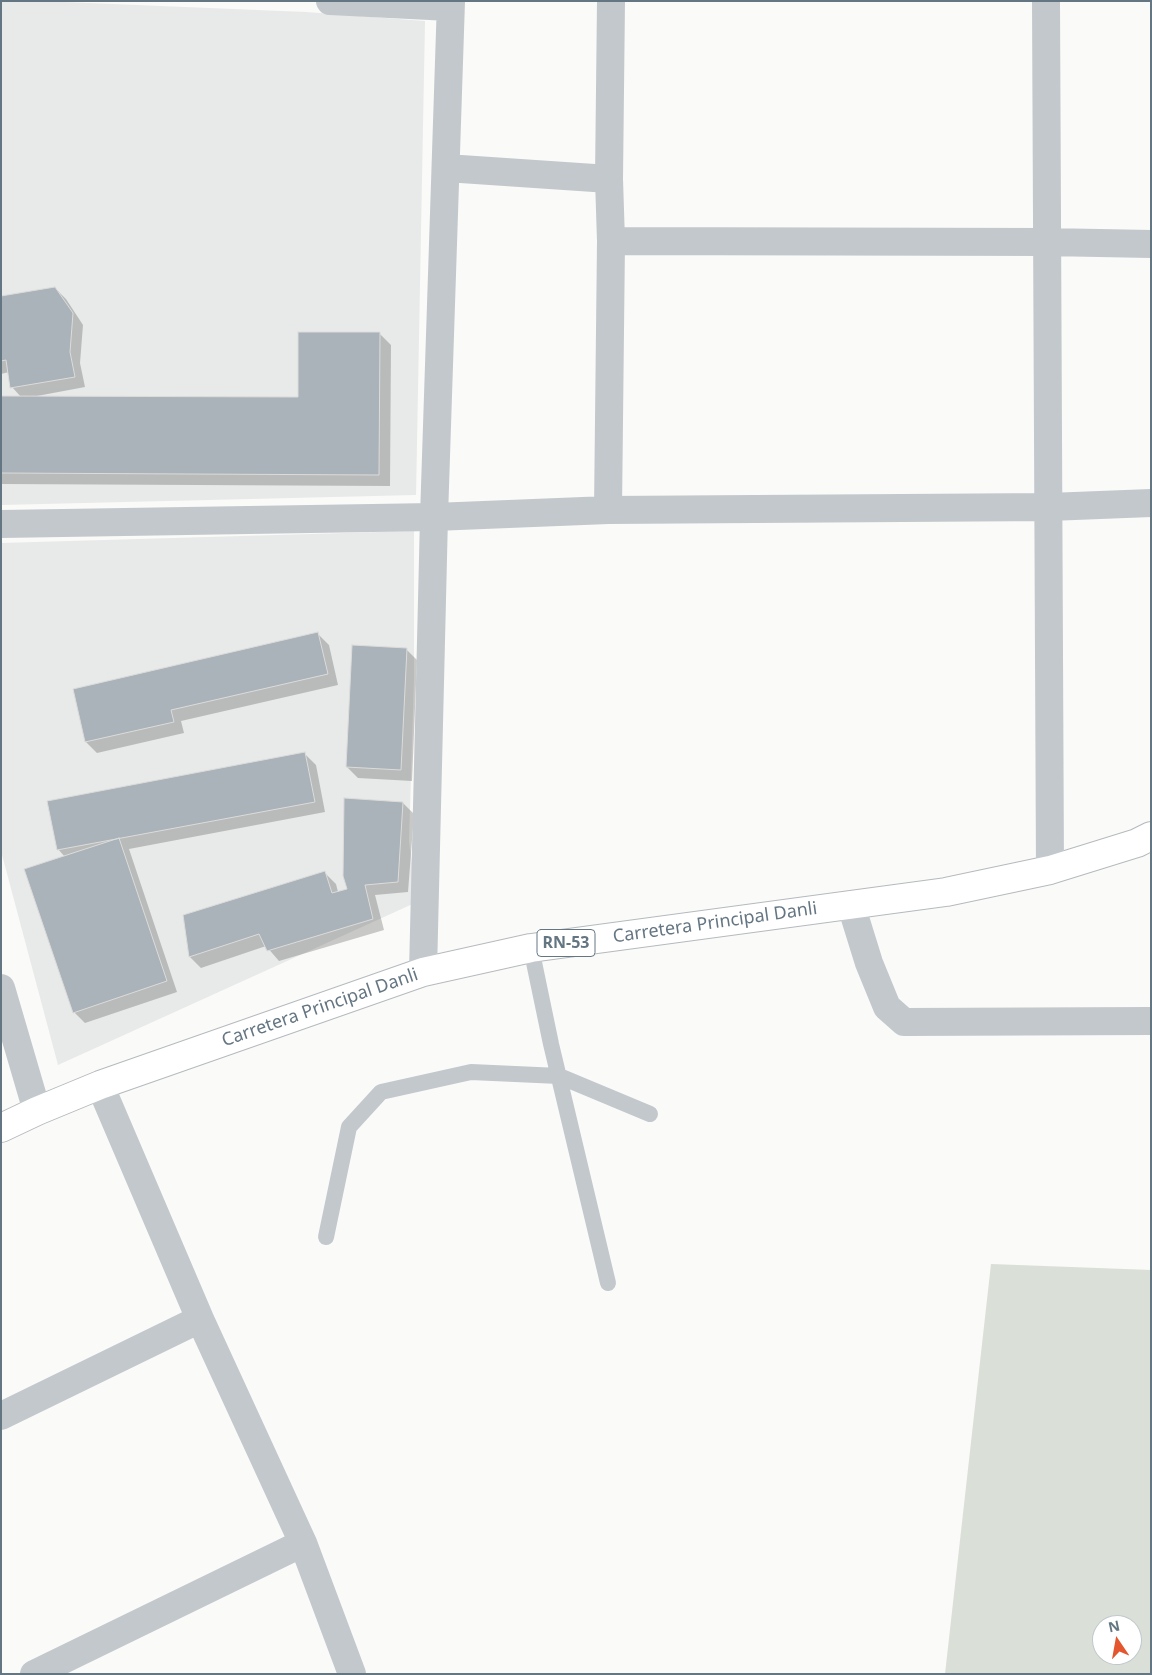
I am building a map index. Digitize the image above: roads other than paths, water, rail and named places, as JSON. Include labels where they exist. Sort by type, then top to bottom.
[{"type":"main road","name":"Carretera Principal Danli","points":[[1,1128],[37,1111],[100,1086],[423,972],[531,948],[946,892],[1050,870],[1151,836]]},
{"type":"street","points":[[330,1],[450,4],[434,517],[423,972]]},
{"type":"street","points":[[608,510],[611,241],[609,179],[612,1]]},
{"type":"street","points":[[1046,1],[1050,870]]},
{"type":"street","points":[[446,168],[609,179]]},
{"type":"street","points":[[611,241],[1151,244]]},
{"type":"street","points":[[1,524],[434,517],[608,510],[1049,507],[1151,503]]},
{"type":"street","points":[[851,905],[869,963],[887,1007],[904,1022],[1151,1021]]},
{"type":"street","points":[[1,988],[37,1111]]},
{"type":"street","points":[[100,1086],[200,1318],[303,1543],[352,1674]]},
{"type":"street","points":[[1,1416],[200,1318]]},
{"type":"street","points":[[34,1674],[303,1543]]},
{"type":"lane","points":[[531,948],[608,1283]]},
{"type":"lane","points":[[326,1237],[349,1127],[381,1092],[471,1072],[559,1076],[650,1114]]}]
